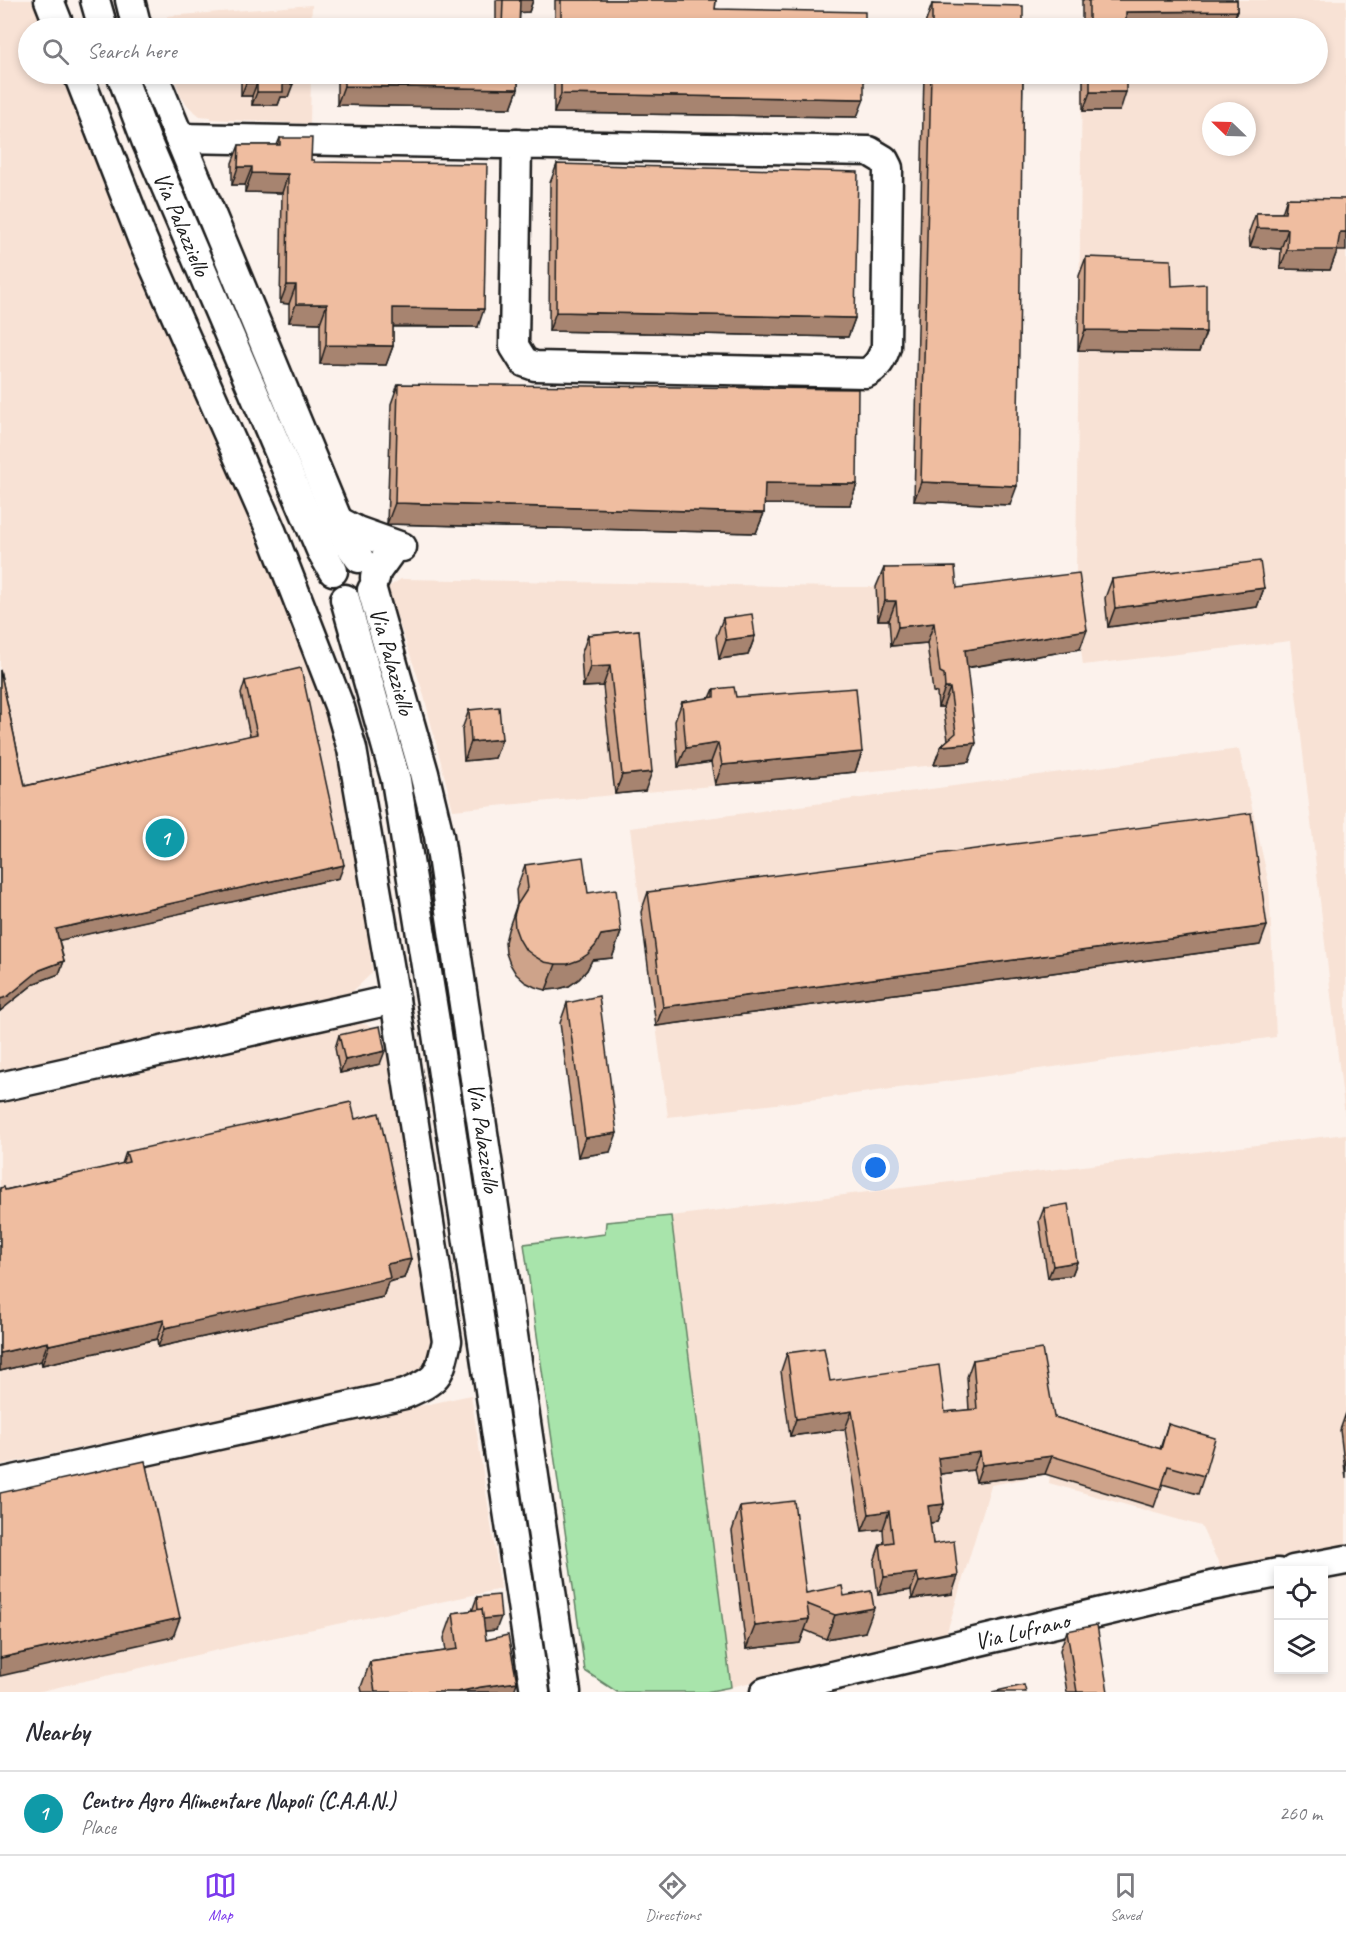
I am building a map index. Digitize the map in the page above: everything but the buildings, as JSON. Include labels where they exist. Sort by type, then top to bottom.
[{"type":"street","points":[[49,0],[56,18]]},
{"type":"street","points":[[95,0],[101,18]]},
{"type":"street","points":[[131,0],[135,18]]},
{"type":"street","points":[[0,1483],[405,1395],[430,1383],[441,1368],[447,1341],[395,999],[352,749],[340,708],[272,533],[143,241],[82,84]]},
{"type":"street","name":"Via Palazziello","points":[[125,84],[146,140],[321,550],[333,571]]},
{"type":"street","name":"Via Palazziello","points":[[157,84],[347,541],[369,573],[424,773],[439,836],[566,1692]]},
{"type":"street","points":[[179,138],[517,144],[869,151],[884,160],[888,168],[886,347],[882,358],[873,370],[866,373],[535,366],[524,362],[514,346],[517,144]]},
{"type":"street","points":[[338,520],[357,531],[402,547]]},
{"type":"street","points":[[343,560],[369,573],[360,599],[353,601],[345,599],[335,591],[333,571],[343,560]]},
{"type":"street","name":"Via Palazziello","points":[[345,599],[396,780],[439,1045],[535,1692]]},
{"type":"street","points":[[0,1087],[395,999]]},
{"type":"street","points":[[1314,1566],[1346,1560]]},
{"type":"street","name":"Via Lufrano","points":[[765,1692],[1199,1589],[1274,1574]]},
{"type":"shaded area","points":[[0,0],[32,0],[40,18],[18,18],[18,84],[66,84],[136,260],[261,540],[312,669],[338,748],[366,889],[372,973],[352,992],[0,1071]]},
{"type":"shaded area","points":[[1082,0],[1346,0],[1346,1125],[1290,641],[1083,665],[1071,573],[1076,573],[1082,84],[1328,84],[1328,18],[1082,18]]},
{"type":"shaded area","points":[[312,5],[311,18],[168,18],[167,16]]},
{"type":"shaded area","points":[[176,84],[311,84],[310,124],[211,119],[211,117],[200,116],[181,97]]},
{"type":"shaded area","points":[[401,579],[948,587],[969,762],[453,810],[423,692],[387,588]]},
{"type":"shaded area","points":[[1239,749],[1269,884],[1276,1037],[668,1117],[630,828]]},
{"type":"shaded area","points":[[361,1023],[378,1028],[389,1043],[431,1324],[432,1355],[415,1377],[0,1465],[0,1104]]},
{"type":"shaded area","points":[[1346,1134],[1346,1545],[1221,1568],[1201,1526],[1049,1483],[1050,1474],[991,1485],[946,1635],[731,1687],[671,1216]]},
{"type":"shaded area","points":[[471,1395],[501,1589],[248,1643],[37,1692],[0,1692],[0,1497]]},
{"type":"green space","points":[[671,1216],[731,1687],[706,1692],[617,1692],[585,1671],[524,1244],[605,1234],[606,1222]]},
{"type":"place","name":"Centro Agro Alimentare Napoli (C.A.A.N.)","points":[[165,838]]}]
